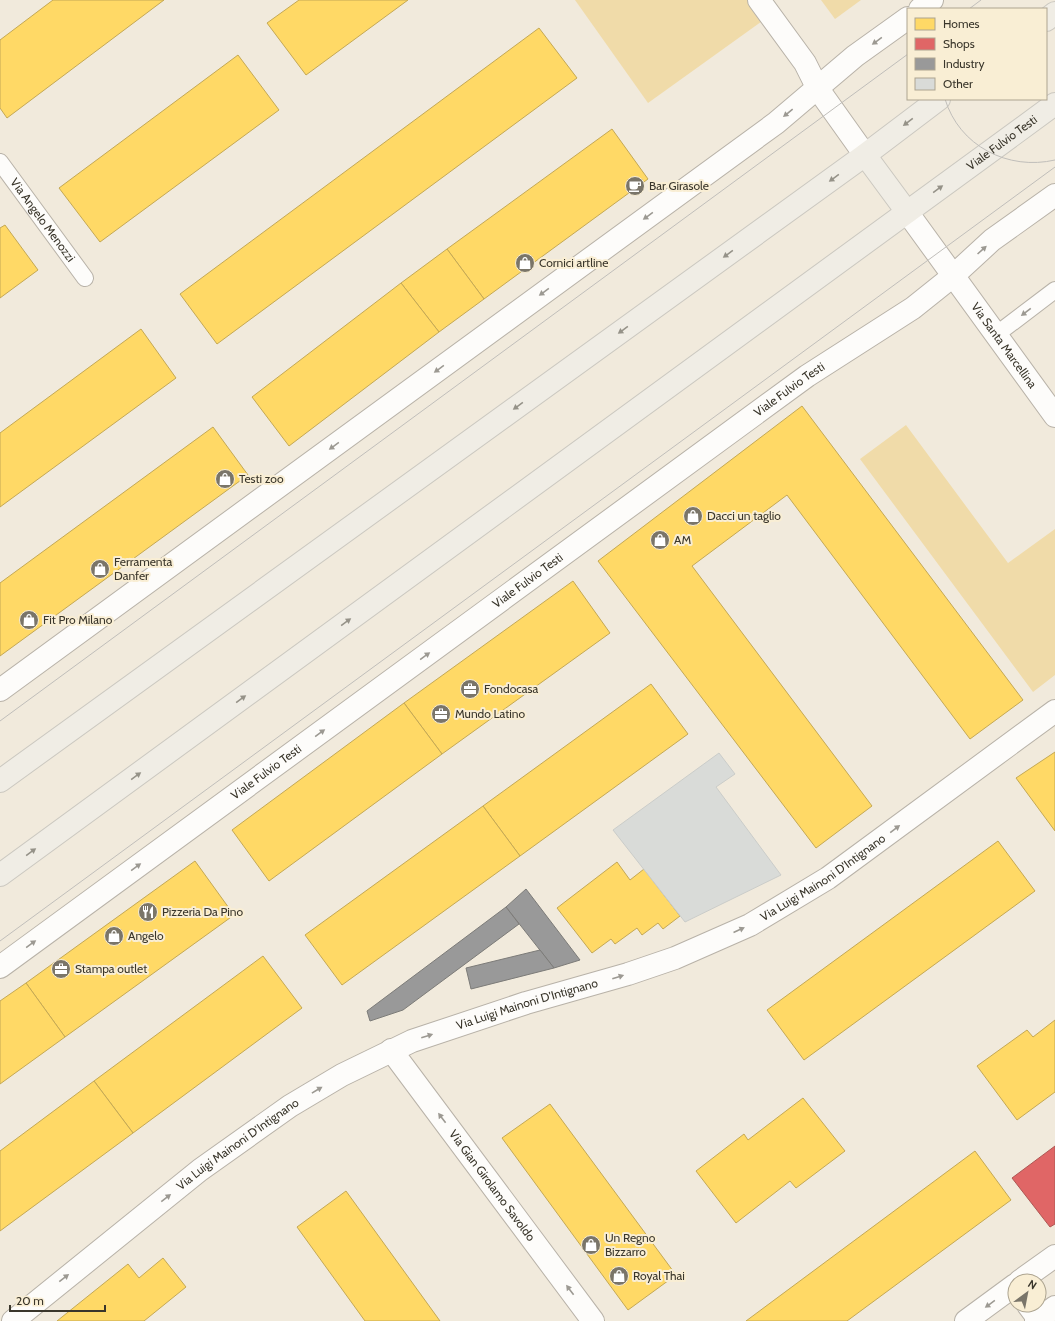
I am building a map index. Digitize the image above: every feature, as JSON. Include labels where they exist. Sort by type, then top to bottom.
[{"type":"main road","points":[[1047,19],[1055,13]]},
{"type":"main road","points":[[0,781],[865,155],[938,100]]},
{"type":"main road","name":"Viale Fulvio Testi","points":[[0,875],[1055,104]]},
{"type":"main road","points":[[865,155],[907,212]]},
{"type":"street","points":[[759,0],[805,63],[818,89],[865,155]]},
{"type":"street","points":[[921,8],[932,0]]},
{"type":"street","points":[[0,690],[776,123],[818,89],[855,56],[907,19]]},
{"type":"street","name":"Viale Fulvio Testi","points":[[0,967],[807,376],[913,308],[953,276],[992,240],[1055,195]]},
{"type":"street","name":"Via Santa Marcellina","points":[[907,212],[997,334],[1055,416]]},
{"type":"street","name":"Via Luigi Mainoni D'Intignano","points":[[13,1321],[200,1170],[250,1134],[342,1075],[412,1041],[526,1003],[628,974],[674,958],[750,925],[828,878],[1055,711]]},
{"type":"street","name":"Via Gian Girolamo Savoldo","points":[[391,1050],[593,1321]]},
{"type":"street","points":[[1032,1273],[1055,1256]]},
{"type":"street","points":[[966,1321],[1007,1291]]},
{"type":"lane","name":"Via Angelo Menozzi","points":[[0,162],[85,278]]},
{"type":"lane","points":[[997,334],[1055,290]]},
{"type":"shaded area","points":[[575,0],[750,0],[765,19],[648,103]]},
{"type":"shaded area","points":[[821,0],[861,0],[835,19]]},
{"type":"shaded area","points":[[906,425],[1008,563],[1055,529],[1055,675],[1033,692],[860,459]]},
{"type":"building: Homes","points":[[53,0],[164,0],[7,118],[0,108],[0,40]]},
{"type":"building: Homes","points":[[299,0],[408,0],[306,75],[267,23]]},
{"type":"building: Homes","points":[[539,28],[577,78],[217,344],[180,294]]},
{"type":"building: Homes","points":[[238,55],[279,110],[100,242],[59,188]]},
{"type":"building: Homes","points":[[612,129],[648,179],[484,299],[447,249]]},
{"type":"building: Homes","points":[[5,225],[38,270],[0,298],[0,228]]},
{"type":"building: Homes","points":[[447,249],[484,299],[439,332],[401,283]]},
{"type":"building: Homes","points":[[401,283],[439,332],[289,446],[252,397]]},
{"type":"building: Homes","points":[[141,329],[176,378],[0,507],[0,433]]},
{"type":"building: Homes","points":[[802,406],[1023,700],[970,739],[787,495],[692,566],[872,806],[816,848],[598,561]]},
{"type":"building: Homes","points":[[213,427],[248,475],[0,656],[0,583]]},
{"type":"building: Homes","points":[[573,581],[610,633],[442,754],[404,703]]},
{"type":"building: Homes","points":[[651,684],[688,734],[520,856],[483,806]]},
{"type":"building: Homes","points":[[404,703],[442,754],[269,881],[232,830]]},
{"type":"building: Homes","points":[[1055,752],[1055,831],[1016,778]]},
{"type":"building: Homes","points":[[483,806],[520,856],[342,985],[305,935]]},
{"type":"building: Homes","points":[[998,841],[1035,891],[804,1060],[767,1010]]},
{"type":"building: Homes","points":[[195,861],[234,915],[65,1037],[26,983]]},
{"type":"building: Homes","points":[[617,862],[630,880],[644,869],[680,916],[663,929],[658,923],[642,935],[637,928],[615,944],[611,939],[592,953],[557,908]]},
{"type":"building: Homes","points":[[263,956],[302,1008],[133,1133],[94,1081]]},
{"type":"building: Homes","points":[[26,983],[65,1037],[0,1084],[0,1001]]},
{"type":"building: Homes","points":[[1055,1020],[1055,1092],[1017,1120],[977,1066],[1027,1030],[1033,1037]]},
{"type":"building: Homes","points":[[94,1081],[133,1133],[0,1231],[0,1151]]},
{"type":"building: Homes","points":[[803,1098],[845,1151],[796,1188],[790,1181],[736,1223],[696,1171],[744,1134],[748,1140]]},
{"type":"building: Homes","points":[[550,1104],[676,1275],[628,1310],[502,1138]]},
{"type":"building: Homes","points":[[975,1151],[1011,1200],[847,1321],[746,1321]]},
{"type":"building: Homes","points":[[346,1191],[440,1321],[365,1321],[297,1227]]},
{"type":"building: Homes","points":[[163,1258],[186,1287],[144,1321],[57,1321],[128,1264],[139,1278]]},
{"type":"building: Shops","points":[[1055,1146],[1055,1224],[1050,1227],[1012,1178]]},
{"type":"building: Industry","points":[[526,889],[580,960],[554,968],[506,907]]},
{"type":"building: Industry","points":[[506,907],[519,924],[403,1010],[370,1021],[367,1011]]},
{"type":"building: Industry","points":[[540,950],[554,968],[471,989],[466,968]]},
{"type":"building: Other","points":[[719,753],[735,774],[716,787],[781,875],[685,922],[613,830]]},
{"type":"tram line","points":[[970,8],[981,0]]},
{"type":"tram line","points":[[0,721],[907,55]]},
{"type":"tram line","points":[[945,100],[952,116],[961,130],[974,142],[988,151],[1003,158],[1020,162],[1055,160]]},
{"type":"tram line","points":[[0,941],[1055,167]]},
{"type":"place","name":"Bar Girasole","points":[[635,186]]},
{"type":"place","name":"Cornici artline","points":[[525,263]]},
{"type":"place","name":"Testi zoo","points":[[225,479]]},
{"type":"place","name":"Dacci un taglio","points":[[693,516]]},
{"type":"place","name":"AM","points":[[660,540]]},
{"type":"place","name":"Ferramenta Danfer","points":[[100,569]]},
{"type":"place","name":"Fit Pro Milano","points":[[29,620]]},
{"type":"place","name":"Fondocasa","points":[[470,689]]},
{"type":"place","name":"Mundo Latino","points":[[441,714]]},
{"type":"place","name":"Pizzeria Da Pino","points":[[148,912]]},
{"type":"place","name":"Angelo","points":[[114,936]]},
{"type":"place","name":"Stampa outlet","points":[[61,969]]},
{"type":"place","name":"Un Regno Bizzarro","points":[[591,1245]]},
{"type":"place","name":"Royal Thai","points":[[619,1276]]}]
